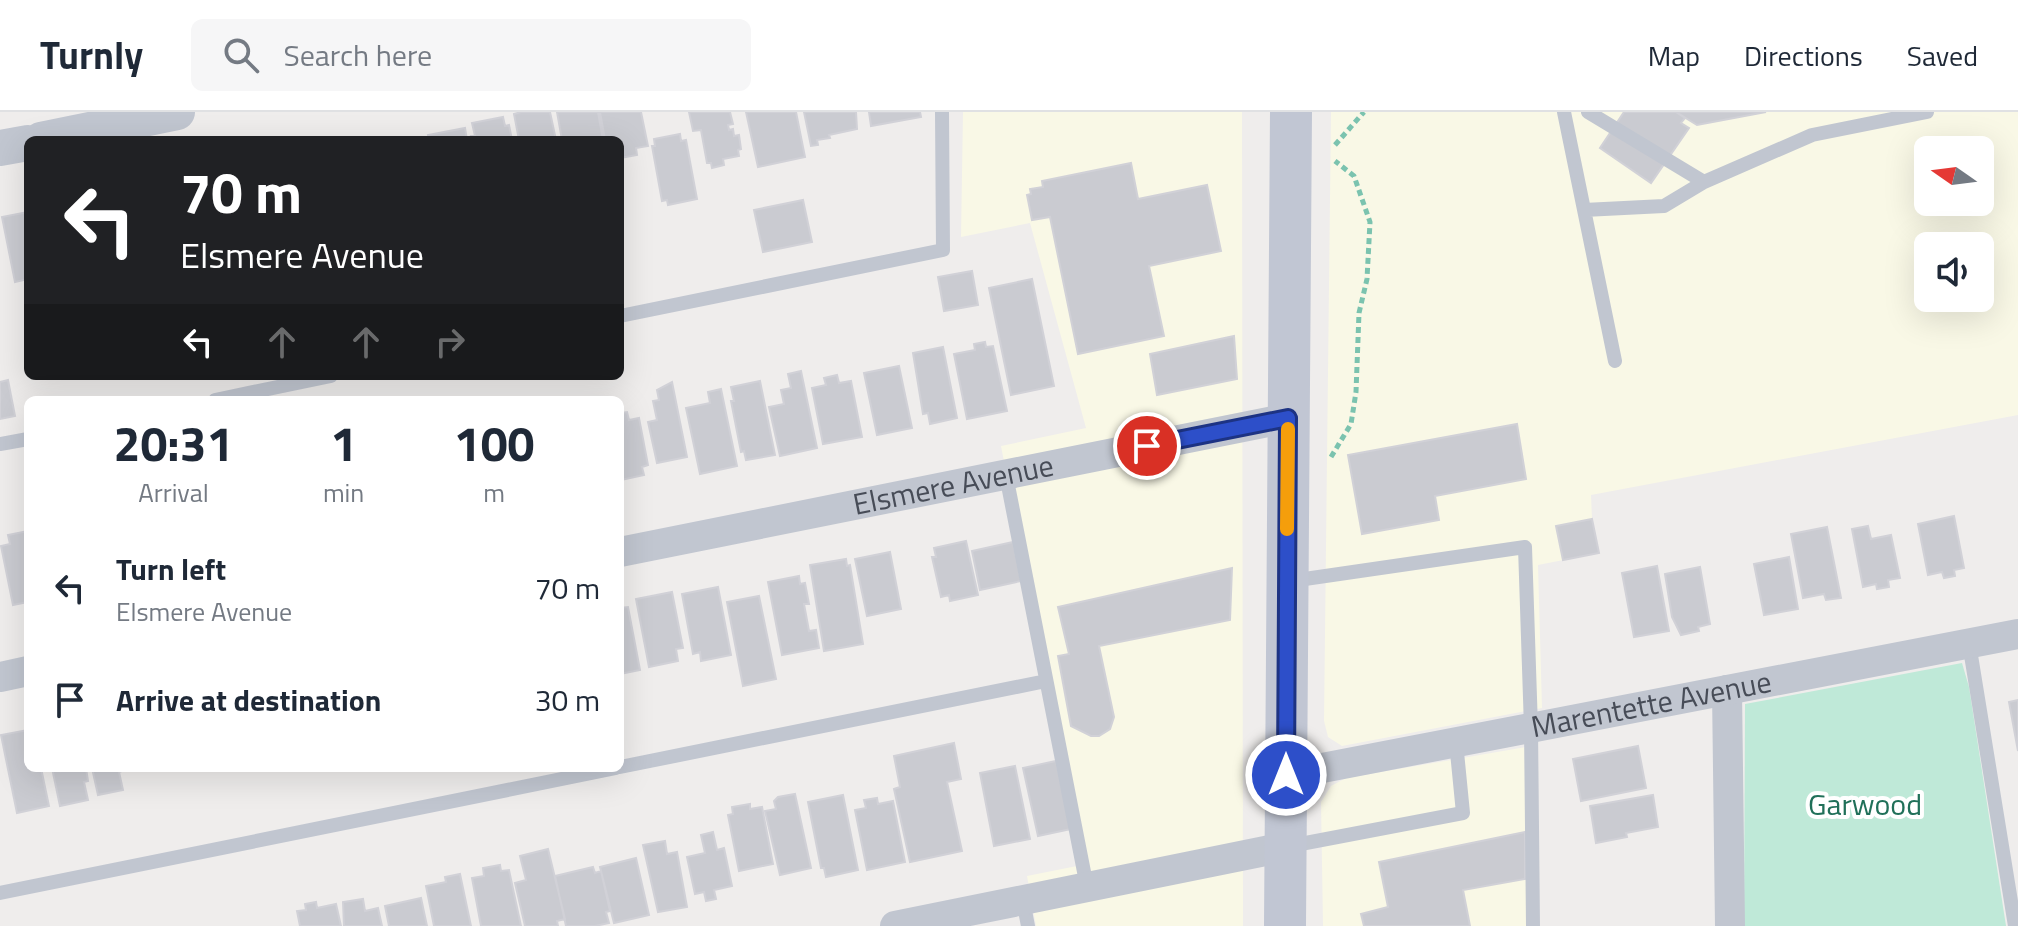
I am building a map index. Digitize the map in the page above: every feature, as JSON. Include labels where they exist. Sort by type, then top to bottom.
[{"type":"main road","points":[[1285,926],[1291,112]]},
{"type":"street","points":[[60,136],[177,112]]},
{"type":"street","points":[[0,148],[24,144]]},
{"type":"street","name":"Elsmere Avenue","points":[[624,551],[1288,418]]},
{"type":"street","name":"Marentette Avenue","points":[[1286,775],[2018,634]]},
{"type":"street","points":[[0,677],[24,672]]},
{"type":"street","points":[[1727,690],[1730,926]]},
{"type":"street","points":[[895,926],[1025,913],[1087,887],[1285,847]]},
{"type":"lane","points":[[624,315],[943,250],[942,112]]},
{"type":"lane","points":[[1564,112],[1615,361]]},
{"type":"lane","points":[[1588,112],[1704,182]]},
{"type":"lane","points":[[1584,210],[1664,206],[1704,182],[1812,135],[1927,112]]},
{"type":"lane","points":[[234,396],[312,380]]},
{"type":"lane","points":[[0,444],[24,440]]},
{"type":"lane","points":[[1006,475],[1087,887]]},
{"type":"lane","points":[[1287,582],[1525,547],[1533,926]]},
{"type":"lane","points":[[1969,643],[2015,926]]},
{"type":"lane","points":[[624,767],[1046,681]]},
{"type":"lane","points":[[1285,847],[1463,813],[1456,742]]},
{"type":"lane","points":[[0,893],[598,772]]},
{"type":"lane","points":[[2002,847],[2018,844]]},
{"type":"path","points":[[1335,145],[1364,112]]},
{"type":"path","points":[[1331,457],[1351,424],[1356,392],[1359,313],[1367,279],[1370,222],[1354,176],[1335,161]]},
{"type":"shaded area","points":[[963,112],[1242,112],[1243,926],[1036,926],[1027,876],[1082,865],[1001,446],[1086,428],[1030,223],[961,237]]},
{"type":"shaded area","points":[[1331,112],[2018,112],[2018,415],[1591,495],[1599,553],[1538,565],[1542,708],[1342,746],[1328,737],[1324,721]]},
{"type":"shaded area","points":[[1538,745],[1535,763],[1537,926],[1323,926],[1321,802],[1331,786],[1346,778]]},
{"type":"green space","name":"Garwood","points":[[1962,663],[1969,687],[2006,926],[1744,926],[1745,704]]},
{"type":"building","points":[[550,112],[555,136],[518,136],[514,114]]},
{"type":"building","points":[[557,112],[598,112],[602,136],[561,136]]},
{"type":"building","points":[[600,112],[641,112],[648,146],[636,148],[637,155],[624,157],[624,136],[604,136]]},
{"type":"building","points":[[689,112],[730,112],[733,124],[728,125],[729,130],[733,129],[734,136],[739,135],[739,156],[723,159],[724,165],[712,168],[711,163],[707,163],[701,130],[693,131]]},
{"type":"building","points":[[746,112],[796,112],[805,157],[758,167]]},
{"type":"building","points":[[804,112],[856,112],[857,129],[829,135],[830,138],[817,140],[818,145],[811,146]]},
{"type":"building","points":[[869,112],[920,112],[921,117],[871,126]]},
{"type":"building","points":[[1624,112],[1676,112],[1685,118],[1681,123],[1689,128],[1651,183],[1600,148]]},
{"type":"building","points":[[1676,112],[1766,112],[1697,125]]},
{"type":"building","points":[[503,117],[511,136],[475,136],[472,123]]},
{"type":"building","points":[[465,128],[466,136],[428,136]]},
{"type":"building","points":[[680,134],[681,141],[686,140],[697,199],[668,205],[667,200],[662,201],[652,146],[655,146],[654,139]]},
{"type":"building","points":[[1131,163],[1138,199],[1207,185],[1221,251],[1149,266],[1164,336],[1078,354],[1050,217],[1032,220],[1027,195],[1031,194],[1030,189],[1043,187],[1042,181]]},
{"type":"building","points":[[803,200],[812,242],[763,252],[754,210]]},
{"type":"building","points":[[24,213],[24,280],[15,282],[2,217]]},
{"type":"building","points":[[972,271],[978,305],[944,311],[938,277]]},
{"type":"building","points":[[1032,279],[1054,386],[1011,395],[989,288]]},
{"type":"building","points":[[1234,336],[1237,379],[1157,395],[1150,354]]},
{"type":"building","points":[[985,342],[986,347],[993,346],[1007,411],[967,419],[954,354],[975,350],[974,344]]},
{"type":"building","points":[[943,347],[957,418],[930,424],[928,413],[923,414],[913,353]]},
{"type":"building","points":[[899,366],[912,428],[877,435],[864,373]]},
{"type":"building","points":[[801,371],[817,448],[780,456],[769,407],[784,404],[781,390],[791,388],[788,374]]},
{"type":"building","points":[[837,375],[839,383],[851,381],[862,437],[823,444],[812,388],[826,385],[824,378]]},
{"type":"building","points":[[8,380],[15,416],[0,419],[0,382]]},
{"type":"building","points":[[760,381],[775,455],[746,460],[744,451],[741,452],[731,387]]},
{"type":"building","points":[[672,382],[687,457],[657,463],[648,422],[657,420],[653,401],[659,400],[657,390]]},
{"type":"building","points":[[721,389],[737,466],[700,474],[686,408],[710,403],[708,392]]},
{"type":"building","points":[[624,412],[627,412],[629,420],[639,418],[648,465],[642,467],[644,475],[624,479]]},
{"type":"building","points":[[1517,424],[1526,479],[1435,496],[1439,520],[1362,534],[1348,455]]},
{"type":"building","points":[[1954,516],[1964,568],[1954,570],[1955,576],[1944,578],[1942,572],[1928,575],[1918,524]]},
{"type":"building","points":[[1592,519],[1599,553],[1563,560],[1556,526]]},
{"type":"building","points":[[1868,526],[1871,539],[1891,535],[1900,578],[1888,580],[1889,587],[1877,589],[1876,584],[1863,587],[1852,529]]},
{"type":"building","points":[[1827,527],[1841,598],[1826,600],[1824,594],[1803,598],[1791,534]]},
{"type":"building","points":[[24,532],[24,603],[13,605],[1,546],[10,544],[8,535]]},
{"type":"building","points":[[966,541],[978,595],[950,601],[949,595],[941,597],[932,557],[936,557],[934,548]]},
{"type":"building","points":[[1013,542],[1021,581],[980,590],[972,551]]},
{"type":"building","points":[[890,552],[901,609],[867,616],[855,559]]},
{"type":"building","points":[[1789,557],[1798,609],[1764,615],[1754,564]]},
{"type":"building","points":[[846,559],[847,566],[850,565],[863,644],[824,651],[810,565]]},
{"type":"building","points":[[1657,566],[1669,631],[1634,637],[1622,573]]},
{"type":"building","points":[[1700,567],[1710,624],[1698,627],[1699,631],[1681,635],[1672,617],[1665,574]]},
{"type":"building","points":[[1232,568],[1230,620],[1099,646],[1114,717],[1110,729],[1099,736],[1091,736],[1071,726],[1058,656],[1069,654],[1058,607]]},
{"type":"building","points":[[799,576],[800,584],[805,583],[809,604],[804,604],[809,631],[816,630],[819,648],[782,655],[768,582]]},
{"type":"building","points":[[718,587],[731,655],[701,661],[700,652],[693,654],[682,594]]},
{"type":"building","points":[[672,592],[683,648],[676,649],[678,661],[649,667],[636,599]]},
{"type":"building","points":[[759,596],[776,679],[743,686],[727,602]]},
{"type":"building","points":[[628,607],[640,670],[624,673],[624,608]]},
{"type":"building","points":[[2018,700],[2018,751],[2009,702]]},
{"type":"building","points":[[24,731],[24,772],[42,772],[49,806],[17,813],[1,735]]},
{"type":"building","points":[[954,743],[961,779],[947,782],[962,851],[910,862],[894,789],[900,787],[894,756]]},
{"type":"building","points":[[1638,746],[1646,788],[1581,801],[1573,759]]},
{"type":"building","points":[[1056,761],[1071,829],[1038,836],[1023,768]]},
{"type":"building","points":[[1015,766],[1030,839],[994,846],[980,773]]},
{"type":"building","points":[[53,772],[87,772],[88,781],[84,782],[88,800],[60,806]]},
{"type":"building","points":[[93,772],[119,772],[123,790],[98,795]]},
{"type":"building","points":[[795,794],[811,868],[780,875],[765,811],[776,809],[774,801],[778,797]]},
{"type":"building","points":[[843,795],[858,870],[826,877],[824,868],[821,868],[808,802]]},
{"type":"building","points":[[1653,795],[1658,827],[1596,843],[1590,806]]},
{"type":"building","points":[[877,798],[878,804],[893,801],[905,862],[867,870],[855,810],[866,808],[864,800]]},
{"type":"building","points":[[750,804],[750,809],[762,807],[773,864],[739,871],[728,815],[733,814],[732,807]]},
{"type":"building","points":[[713,832],[717,850],[724,848],[732,886],[714,890],[716,899],[706,901],[704,892],[695,894],[687,857],[705,853],[701,835]]},
{"type":"building","points":[[1525,832],[1525,879],[1463,890],[1470,926],[1364,926],[1361,914],[1388,907],[1379,862]]},
{"type":"building","points":[[665,841],[667,854],[677,852],[687,907],[658,912],[643,845]]},
{"type":"building","points":[[548,849],[565,919],[557,921],[558,926],[525,926],[515,883],[526,880],[520,856]]},
{"type":"building","points":[[636,858],[649,915],[614,923],[600,867]]},
{"type":"building","points":[[500,865],[501,871],[509,870],[521,926],[481,926],[472,878],[484,876],[483,868]]},
{"type":"building","points":[[593,867],[595,873],[601,871],[610,911],[606,912],[609,923],[566,926],[555,876]]},
{"type":"building","points":[[460,874],[471,926],[434,926],[426,886],[446,882],[445,877]]},
{"type":"building","points":[[421,898],[427,926],[389,926],[385,906]]},
{"type":"building","points":[[363,899],[365,911],[378,908],[382,926],[344,926],[343,902]]},
{"type":"building","points":[[316,902],[317,908],[336,904],[341,926],[300,926],[297,911],[306,910],[305,904]]},
{"type":"slow traffic","points":[[1287,529],[1288,429]]},
{"type":"route","points":[[1147,446],[1288,418],[1286,775]]}]
